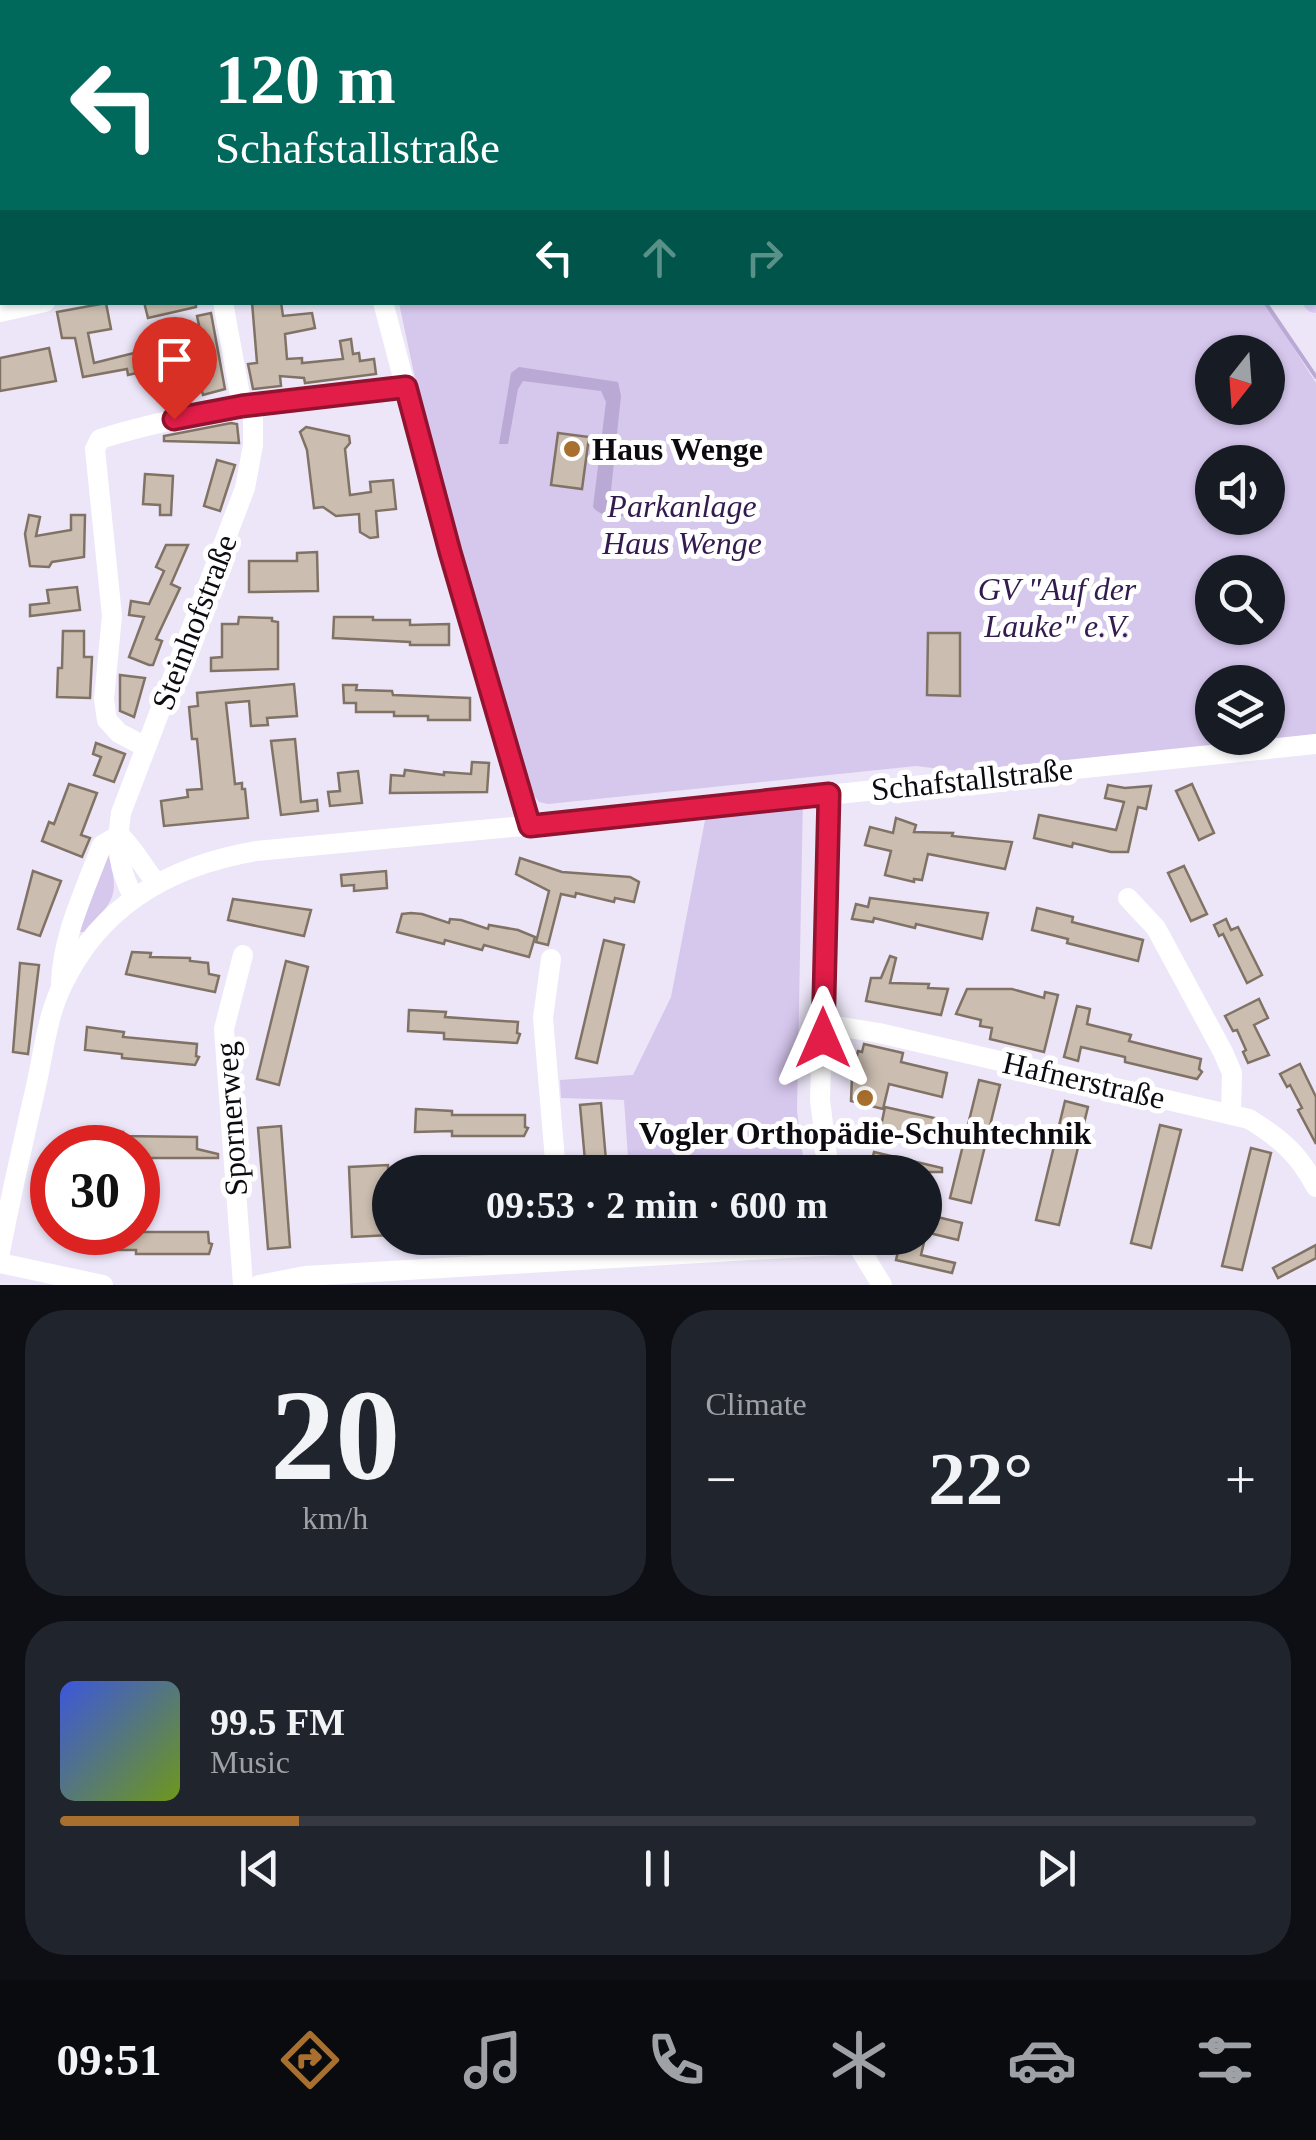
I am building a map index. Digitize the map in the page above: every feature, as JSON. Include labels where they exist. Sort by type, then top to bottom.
[{"type":"street","points":[[0,312],[32,305]]},
{"type":"street","name":"Steinhofstraße","points":[[134,898],[116,845],[121,813],[245,488],[253,444],[224,305]]},
{"type":"street","points":[[384,305],[450,552],[530,826]]},
{"type":"street","points":[[146,747],[119,733],[107,720],[104,699],[112,616],[95,449],[100,439],[248,406],[406,387]]},
{"type":"street","name":"Schafstallstraße","points":[[156,882],[210,860],[256,851],[1316,744]]},
{"type":"street","points":[[827,1155],[820,1100],[829,794]]},
{"type":"street","points":[[119,835],[156,882]]},
{"type":"street","name":"Steinhofstraße","points":[[0,1252],[61,986],[61,961],[102,845],[119,835]]},
{"type":"street","name":"Steinhofstraße","points":[[61,986],[95,936],[156,882]]},
{"type":"street","points":[[1128,898],[1156,928],[1223,1052],[1232,1073],[1231,1114]]},
{"type":"street","name":"Spornerweg","points":[[243,1285],[224,1030],[244,955]]},
{"type":"street","points":[[551,959],[543,1018],[555,1155]]},
{"type":"street","name":"Hafnerstraße","points":[[823,1024],[879,1033],[1249,1119],[1282,1140],[1302,1160],[1316,1187]]},
{"type":"street","points":[[561,1255],[561,1259]]},
{"type":"street","points":[[259,1285],[305,1276],[626,1255]]},
{"type":"street","points":[[863,1255],[882,1285]]},
{"type":"street","points":[[0,1263],[103,1285]]},
{"type":"green space","name":"Parkanlage Haus Wenge","points":[[399,305],[1266,305],[1316,383],[1316,734],[1285,738],[1285,665],[1195,665],[1195,750],[999,776],[916,766],[539,802],[532,793],[431,453]]},
{"type":"green space","points":[[803,797],[797,1111],[803,1155],[628,1155],[624,1100],[561,1098],[560,1080],[633,1075],[671,997],[707,810]]},
{"type":"green space","points":[[107,850],[112,896],[85,932],[79,932]]},
{"type":"shaded area","points":[[519,367],[618,382],[621,396],[611,490],[635,503],[632,515],[611,516],[593,507],[606,402],[601,391],[523,381],[518,389],[508,444],[499,444],[511,373]]},
{"type":"building","points":[[106,305],[111,329],[88,333],[94,363],[146,350],[150,370],[128,375],[127,369],[83,377],[75,338],[62,338],[57,312]]},
{"type":"building","points":[[145,305],[196,305],[196,307],[148,318]]},
{"type":"building","points":[[252,305],[281,305],[283,316],[312,313],[315,328],[285,334],[287,359],[302,358],[302,363],[343,359],[340,341],[351,339],[353,354],[359,353],[360,361],[374,359],[376,374],[305,383],[304,378],[280,376],[281,386],[253,389],[248,364],[257,363]]},
{"type":"building","points":[[211,313],[225,389],[203,395],[194,361],[206,358],[197,316]]},
{"type":"building","points":[[49,348],[56,381],[0,391],[0,358]]},
{"type":"building","points":[[237,424],[239,443],[164,441],[164,436]]},
{"type":"building","points":[[306,427],[349,436],[350,443],[345,449],[350,495],[371,492],[370,482],[393,480],[396,509],[376,511],[378,537],[370,538],[360,532],[359,514],[336,516],[323,507],[314,508],[307,450],[300,432]]},
{"type":"building","name":"Haus Wenge","points":[[558,433],[589,437],[582,489],[551,485]]},
{"type":"building","points":[[217,460],[235,465],[220,511],[204,506]]},
{"type":"building","points":[[145,474],[173,476],[171,515],[160,515],[160,505],[143,504]]},
{"type":"building","points":[[29,515],[40,517],[36,536],[71,530],[71,515],[85,515],[84,557],[52,562],[49,567],[30,566],[25,534]]},
{"type":"building","points":[[166,545],[188,545],[171,584],[180,588],[156,639],[162,641],[153,665],[149,665],[129,657],[144,617],[129,615],[131,601],[149,604],[164,571],[156,567]]},
{"type":"building","points":[[317,552],[318,591],[249,592],[249,561],[297,561],[297,553]]},
{"type":"building","points":[[77,587],[80,610],[30,616],[30,605],[49,603],[47,590]]},
{"type":"building","points":[[239,617],[272,618],[278,622],[278,669],[211,671],[211,658],[222,657],[222,624],[238,624]]},
{"type":"building","points":[[334,617],[410,620],[410,625],[449,624],[449,645],[333,638]]},
{"type":"building","points":[[63,631],[84,631],[84,657],[92,657],[90,698],[57,697]]},
{"type":"building","points":[[928,633],[960,633],[960,696],[927,695]]},
{"type":"building","points":[[120,675],[145,678],[134,717],[120,711]]},
{"type":"building","points":[[294,684],[297,716],[267,718],[268,725],[251,726],[249,701],[226,703],[235,784],[242,783],[245,789],[248,818],[164,826],[161,801],[188,797],[187,790],[202,789],[189,707],[198,706],[197,693]]},
{"type":"building","points":[[343,685],[357,685],[356,690],[392,691],[393,695],[470,698],[470,720],[356,712],[356,703],[344,703]]},
{"type":"building","points":[[295,739],[301,802],[317,800],[318,811],[281,815],[271,741]]},
{"type":"building","points":[[96,743],[125,754],[114,782],[94,775],[101,757],[93,754]]},
{"type":"building","points":[[472,762],[489,763],[487,792],[390,793],[391,775],[404,776],[405,770],[471,774]]},
{"type":"building","points":[[358,771],[362,803],[330,806],[328,792],[340,791],[338,773]]},
{"type":"building","points":[[69,784],[97,793],[81,835],[90,838],[82,857],[42,841],[49,822],[54,824]]},
{"type":"building","points":[[1192,784],[1214,833],[1199,840],[1176,791]]},
{"type":"building","points":[[1108,785],[1151,786],[1146,809],[1138,807],[1128,852],[1073,843],[1072,847],[1034,838],[1039,815],[1116,830],[1124,802],[1105,798]]},
{"type":"building","points":[[896,818],[916,825],[914,832],[1012,842],[1005,869],[928,854],[922,880],[914,882],[885,875],[891,851],[865,845],[870,827],[893,833]]},
{"type":"building","points":[[520,858],[562,872],[630,877],[639,882],[634,902],[561,894],[548,945],[536,942],[549,891],[516,874]]},
{"type":"building","points":[[1184,866],[1207,914],[1191,921],[1168,873]]},
{"type":"building","points":[[33,871],[61,881],[40,936],[18,929]]},
{"type":"building","points":[[386,871],[387,888],[354,891],[354,885],[342,886],[341,875]]},
{"type":"building","points":[[870,898],[988,913],[982,939],[916,924],[915,928],[874,918],[873,922],[852,919],[856,904],[868,907]]},
{"type":"building","points":[[233,899],[311,910],[304,936],[228,920]]},
{"type":"building","points":[[1037,908],[1073,917],[1072,922],[1143,940],[1138,961],[1032,930]]},
{"type":"building","points":[[402,914],[449,923],[450,919],[461,920],[488,929],[489,925],[518,930],[535,937],[529,957],[484,945],[482,950],[445,940],[444,944],[397,932]]},
{"type":"building","points":[[1226,919],[1231,930],[1238,927],[1262,975],[1247,983],[1223,934],[1219,936],[1214,925]]},
{"type":"building","points":[[604,940],[624,945],[597,1063],[576,1058]]},
{"type":"building","points":[[132,952],[208,963],[209,974],[219,976],[215,992],[126,974]]},
{"type":"building","points":[[890,956],[896,958],[890,983],[929,984],[928,988],[948,989],[941,1015],[866,1001],[871,978],[881,978]]},
{"type":"building","points":[[286,961],[308,967],[279,1085],[257,1079]]},
{"type":"building","points":[[20,963],[39,965],[28,1054],[13,1052]]},
{"type":"building","points":[[967,989],[1012,989],[1044,998],[1045,992],[1058,995],[1044,1052],[990,1039],[992,1028],[980,1026],[981,1020],[956,1014]]},
{"type":"building","points":[[1259,999],[1268,1018],[1254,1025],[1269,1055],[1248,1063],[1237,1030],[1233,1031],[1225,1016]]},
{"type":"building","points":[[1077,1006],[1090,1009],[1087,1024],[1131,1035],[1129,1041],[1201,1059],[1202,1072],[1197,1079],[1081,1047],[1078,1061],[1064,1057]]},
{"type":"building","points":[[409,1010],[446,1012],[445,1017],[518,1022],[520,1034],[517,1043],[444,1039],[444,1033],[408,1031]]},
{"type":"building","points":[[87,1027],[124,1032],[123,1037],[197,1044],[199,1057],[195,1065],[85,1050]]},
{"type":"building","points":[[864,1044],[903,1053],[901,1062],[947,1073],[942,1097],[889,1084],[883,1109],[851,1101],[852,1076],[858,1051],[862,1052]]},
{"type":"building","points":[[1300,1064],[1316,1097],[1316,1144],[1298,1110],[1302,1108],[1280,1074]]},
{"type":"building","points":[[979,1080],[1000,1085],[971,1203],[950,1198]]},
{"type":"building","points":[[1065,1101],[1088,1107],[1059,1225],[1036,1220]]},
{"type":"building","points":[[601,1103],[606,1155],[584,1155],[580,1105]]},
{"type":"building","points":[[885,1107],[943,1120],[937,1144],[880,1131]]},
{"type":"building","points":[[416,1109],[452,1111],[452,1115],[525,1115],[528,1128],[524,1136],[415,1132]]},
{"type":"building","points":[[1160,1125],[1181,1130],[1151,1248],[1131,1243]]},
{"type":"building","points":[[281,1126],[290,1247],[268,1249],[258,1128]]},
{"type":"building","points":[[160,1136],[197,1137],[197,1149],[218,1154],[218,1158],[160,1158]]},
{"type":"building","points":[[1251,1148],[1271,1153],[1242,1270],[1222,1266]]},
{"type":"building","points":[[372,1166],[372,1236],[352,1237],[349,1167]]},
{"type":"building","points":[[942,1218],[962,1223],[958,1240],[942,1236]]},
{"type":"building","points":[[160,1232],[208,1232],[212,1244],[209,1254],[160,1254]]},
{"type":"building","points":[[1316,1245],[1316,1258],[1278,1278],[1273,1268]]},
{"type":"building","points":[[897,1255],[921,1255],[955,1263],[952,1273],[896,1260]]},
{"type":"waterway","points":[[1267,305],[1316,377]]},
{"type":"place","name":"Haus Wenge","points":[[572,449]]},
{"type":"place","name":"Vogler Orthopädie-Schuhtechnik","points":[[865,1098]]},
{"type":"route","points":[[174,419],[242,406],[406,387],[530,826],[829,794],[823,1038]]},
{"type":"park label","name":"GV \"Auf der Lauke\" e.V.","points":[[1057,608]]}]
